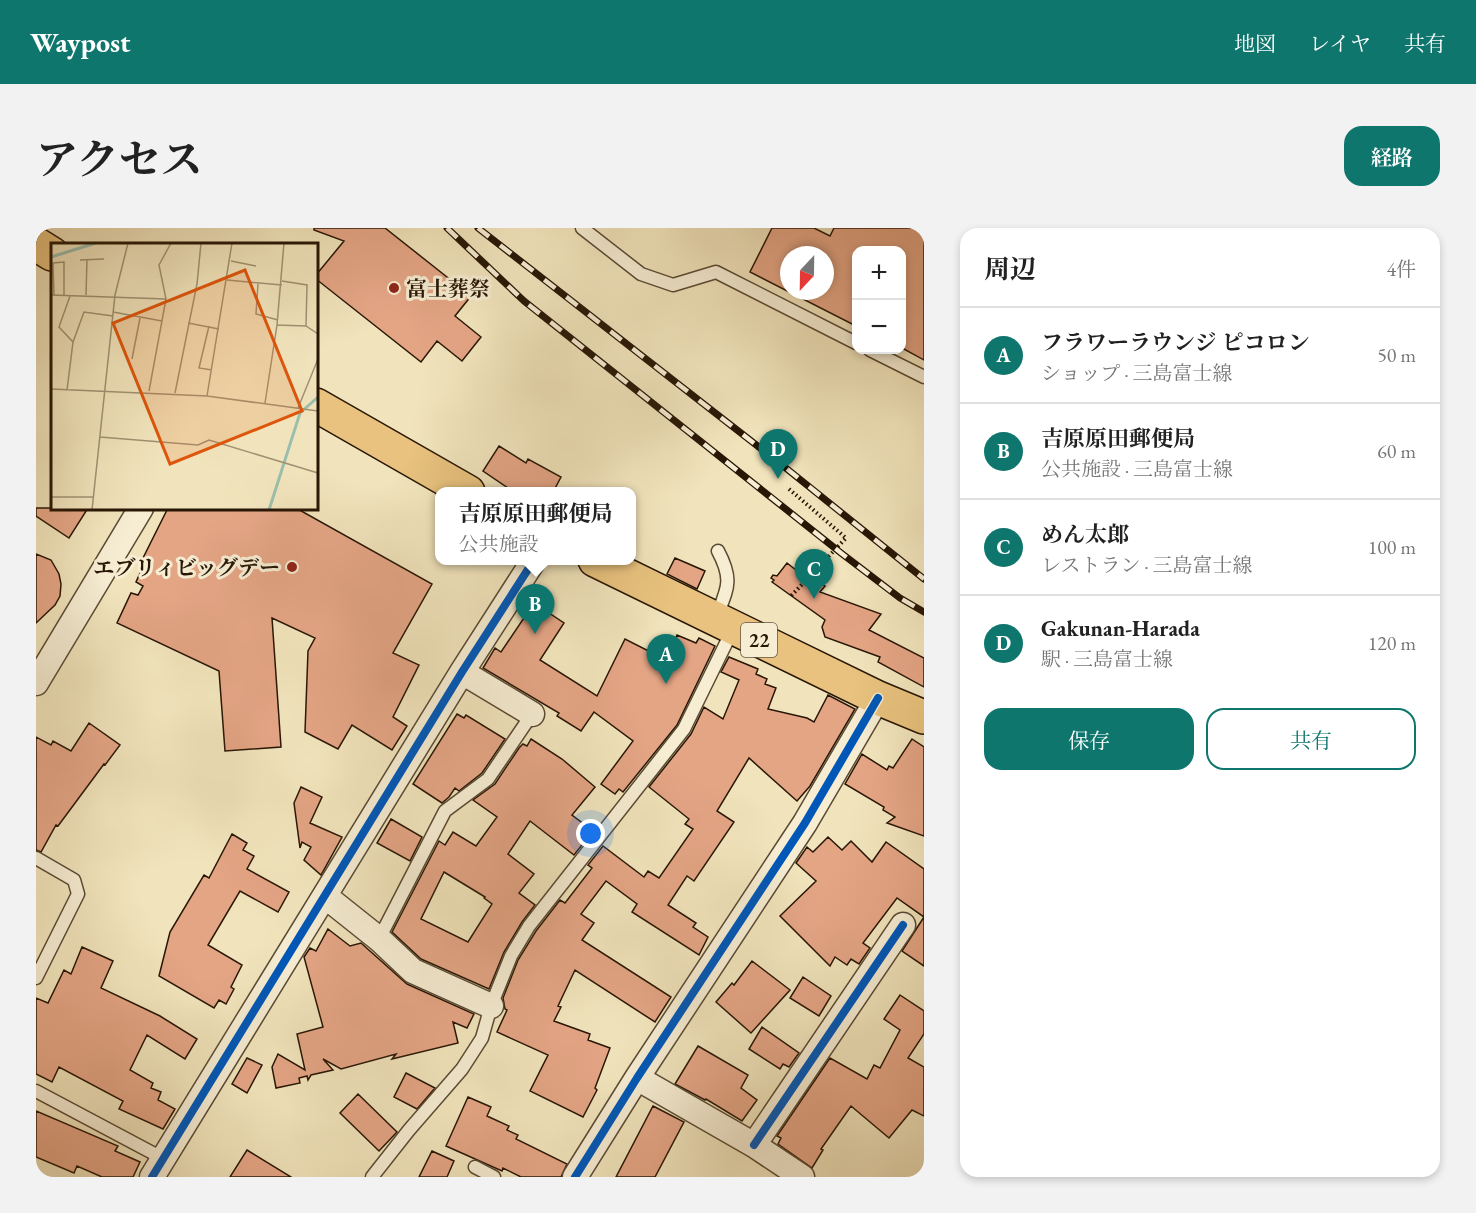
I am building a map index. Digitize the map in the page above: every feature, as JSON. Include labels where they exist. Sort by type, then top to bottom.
[{"type":"main road","points":[[318,406],[459,487]]},
{"type":"main road","name":"22","points":[[603,565],[878,698],[924,717]]},
{"type":"street","points":[[36,683],[140,510]]},
{"type":"street","points":[[158,1168],[462,672],[531,565]]},
{"type":"street","points":[[462,672],[532,714]]},
{"type":"street","points":[[575,1177],[637,1078],[805,824],[878,698]]},
{"type":"street","points":[[326,896],[379,939],[413,971],[491,1006]]},
{"type":"street","points":[[754,1145],[903,925]]},
{"type":"street","points":[[637,1078],[754,1145],[802,1177]]},
{"type":"lane","points":[[582,228],[641,274],[673,285],[716,272],[852,341]]},
{"type":"lane","points":[[878,354],[924,377]]},
{"type":"lane","points":[[372,1177],[462,1069],[482,1038],[491,1006],[511,956],[529,926],[684,729],[724,624],[728,586],[727,568],[718,551]]},
{"type":"lane","points":[[379,939],[445,811],[489,779],[532,714]]},
{"type":"lane","points":[[36,858],[74,880],[78,894],[36,978]]},
{"type":"lane","points":[[36,1091],[158,1168]]},
{"type":"lane","points":[[475,1167],[494,1177]]},
{"type":"path","points":[[789,489],[846,538],[790,597]]},
{"type":"building","name":"富士葬祭","points":[[314,228],[385,228],[471,296],[455,316],[481,337],[462,361],[437,341],[421,362],[318,281],[318,273],[344,241],[314,230]]},
{"type":"building","points":[[772,228],[814,228],[830,236],[834,228],[924,228],[924,360],[906,350],[906,246],[852,246],[852,324],[805,300],[834,300],[834,246],[780,246],[780,287],[750,272]]},
{"type":"building","points":[[499,446],[526,463],[528,459],[561,477],[556,487],[507,487],[483,471]]},
{"type":"building","points":[[36,508],[87,510],[69,538],[36,516]]},
{"type":"building","points":[[167,510],[300,510],[432,584],[393,653],[419,665],[393,717],[407,726],[392,750],[352,725],[338,749],[305,732],[308,651],[315,638],[272,618],[281,747],[225,751],[219,671],[117,623],[131,593],[138,595],[143,586],[136,582],[146,560],[143,558]]},
{"type":"building","points":[[36,554],[51,560],[59,574],[61,584],[60,596],[55,605],[36,623]]},
{"type":"building","points":[[675,558],[705,571],[697,589],[667,574]]},
{"type":"building","points":[[787,563],[796,570],[799,566],[825,586],[820,592],[881,614],[869,630],[924,658],[924,687],[878,662],[880,657],[825,637],[822,627],[825,620],[772,582],[773,575],[777,576]]},
{"type":"building","points":[[534,603],[564,623],[540,660],[597,696],[625,639],[678,666],[683,655],[671,650],[677,635],[696,643],[699,638],[715,646],[677,725],[623,792],[619,789],[615,794],[601,784],[633,741],[594,712],[581,731],[557,716],[559,713],[483,668],[495,648],[501,652]]},
{"type":"building","points":[[729,657],[758,669],[756,674],[767,679],[765,684],[776,688],[768,709],[807,718],[814,722],[828,695],[855,709],[810,786],[797,801],[749,758],[717,811],[734,822],[694,881],[687,876],[668,905],[696,923],[693,927],[708,937],[699,955],[632,912],[637,904],[606,881],[581,914],[594,923],[582,940],[671,997],[655,1022],[575,970],[558,1006],[561,1007],[554,1021],[590,1034],[588,1040],[610,1048],[595,1088],[597,1090],[583,1117],[530,1091],[548,1055],[497,1032],[507,1010],[503,998],[518,960],[536,931],[560,900],[565,903],[592,868],[588,865],[603,846],[644,877],[648,871],[659,878],[693,829],[685,824],[689,819],[649,787],[691,734],[704,707],[723,719],[739,680],[721,672]]},
{"type":"building","points":[[457,714],[464,718],[466,715],[505,739],[482,773],[459,791],[455,788],[442,803],[413,784]]},
{"type":"building","points":[[89,723],[120,745],[58,826],[56,825],[41,852],[36,850],[36,737],[51,745],[53,741],[71,751]]},
{"type":"building","points":[[531,739],[562,759],[595,787],[572,815],[593,831],[574,855],[530,821],[508,854],[534,874],[519,893],[535,905],[504,952],[489,989],[421,959],[392,932],[439,841],[445,845],[453,832],[476,846],[497,817],[473,800],[495,784],[523,744],[527,746]],"holes":[[[444,872],[485,897],[492,904],[468,942],[421,919]]]},
{"type":"building","points":[[912,739],[924,747],[924,836],[887,823],[895,817],[883,810],[884,807],[845,784],[862,754],[887,770],[889,766],[893,768]]},
{"type":"building","points":[[301,787],[322,797],[310,823],[342,837],[321,875],[304,860],[311,847],[302,842],[300,848],[294,803]]},
{"type":"building","points":[[391,819],[422,837],[410,861],[377,843]]},
{"type":"building","points":[[232,834],[247,843],[243,850],[254,856],[247,869],[289,892],[278,912],[240,891],[208,945],[242,965],[231,987],[234,989],[226,1004],[219,1000],[214,1008],[159,976],[170,932],[204,875],[209,878]]},
{"type":"building","points":[[828,837],[842,850],[851,841],[872,862],[886,842],[924,869],[924,917],[897,898],[863,943],[870,948],[859,964],[851,959],[847,965],[835,957],[830,966],[780,916],[816,881],[796,863],[807,847],[813,852]]},
{"type":"building","points":[[924,917],[924,966],[902,951]]},
{"type":"building","points":[[328,929],[350,946],[361,943],[407,984],[474,1014],[467,1028],[453,1022],[458,1043],[392,1059],[396,1054],[341,1069],[323,1059],[333,1070],[311,1075],[308,1080],[307,1076],[299,1078],[300,1083],[276,1088],[272,1067],[278,1054],[305,1070],[297,1034],[323,1027],[304,957],[310,948],[316,951]]},
{"type":"building","points":[[82,947],[113,961],[101,988],[160,1016],[197,1039],[185,1059],[147,1035],[130,1070],[153,1083],[151,1088],[161,1092],[158,1100],[175,1109],[163,1129],[119,1109],[123,1101],[59,1067],[52,1082],[36,1074],[36,998],[48,1003],[64,970],[71,974]]},
{"type":"building","points":[[752,961],[790,990],[751,1033],[716,1002],[732,983],[734,985]]},
{"type":"building","points":[[803,977],[831,996],[819,1016],[790,998]]},
{"type":"building","points":[[900,995],[924,1011],[924,1034],[908,1058],[924,1067],[924,1116],[912,1110],[889,1138],[851,1106],[821,1149],[823,1150],[812,1168],[778,1144],[781,1138],[777,1136],[830,1058],[867,1079],[874,1065],[880,1068],[900,1030],[884,1019]]},
{"type":"building","points":[[762,1027],[799,1053],[789,1067],[783,1064],[780,1069],[749,1049]]},
{"type":"building","points":[[698,1046],[748,1075],[741,1088],[757,1100],[742,1121],[706,1099],[675,1084]]},
{"type":"building","points":[[247,1058],[262,1065],[247,1093],[232,1084]]},
{"type":"building","points":[[406,1073],[435,1088],[417,1109],[394,1097]]},
{"type":"building","points":[[358,1094],[397,1132],[379,1151],[340,1113]]},
{"type":"building","points":[[468,1097],[491,1107],[487,1116],[509,1126],[507,1130],[518,1135],[516,1139],[567,1164],[561,1177],[521,1177],[446,1146]]},
{"type":"building","points":[[653,1106],[684,1122],[655,1177],[616,1177]]},
{"type":"building","points":[[36,1111],[118,1146],[115,1151],[140,1162],[133,1177],[102,1177],[77,1166],[74,1173],[36,1157]]},
{"type":"building","points":[[247,1150],[291,1177],[230,1177]]},
{"type":"building","points":[[432,1151],[454,1161],[447,1177],[419,1177]]},
{"type":"railway","points":[[447,228],[524,301],[841,553],[900,598],[924,612]]},
{"type":"railway","points":[[478,228],[924,579]]},
{"type":"cycle path","points":[[152,1177],[462,672],[531,565]]},
{"type":"cycle path","points":[[575,1177],[637,1078],[805,823],[878,698]]},
{"type":"cycle path","points":[[754,1145],[903,925]]},
{"type":"place","name":"富士葬祭","points":[[394,288]]},
{"type":"place","name":"Gakunan-Harada","points":[[778,479]]},
{"type":"place","name":"エブリィビッグデー","points":[[292,567]]},
{"type":"place","name":"めん太郎","points":[[814,599]]},
{"type":"place","name":"吉原原田郵便局","points":[[535,634]]},
{"type":"place","name":"フラワーラウンジ ピコロン","points":[[666,684]]}]
